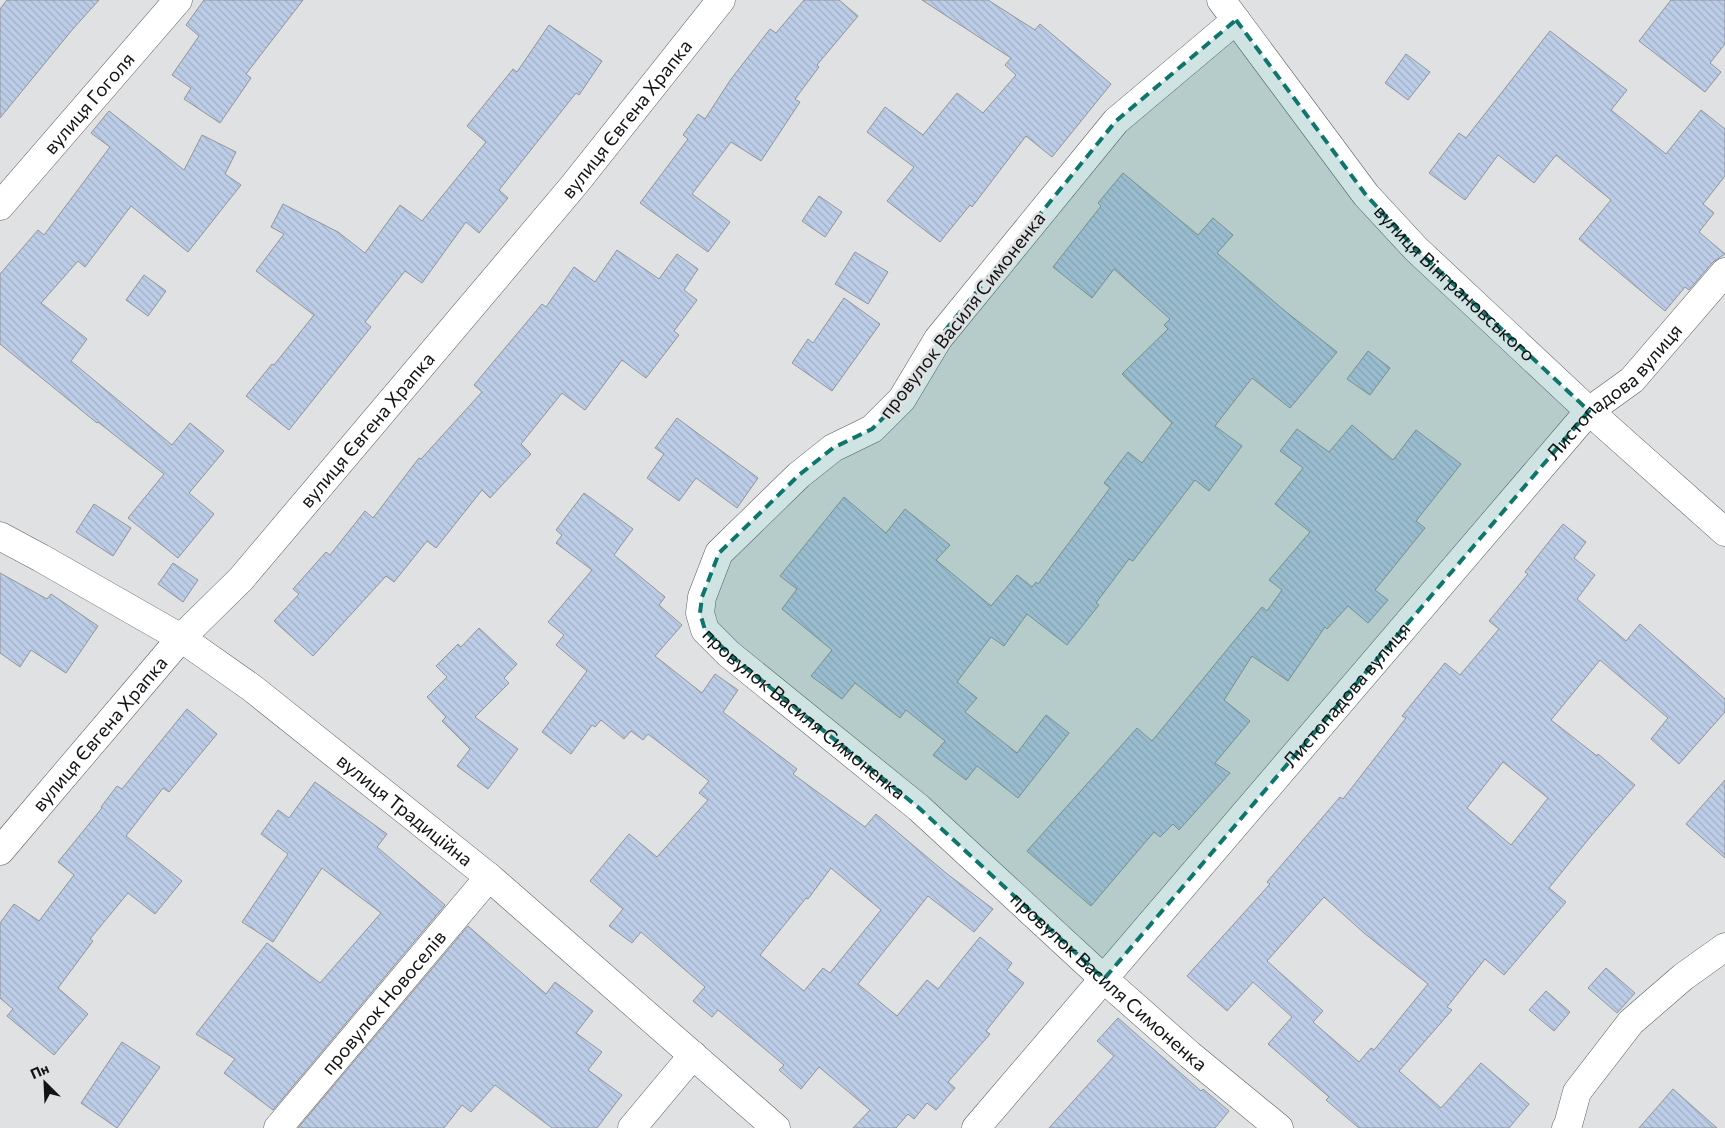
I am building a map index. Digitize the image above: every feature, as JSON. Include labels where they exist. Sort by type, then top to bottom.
[{"type":"street","name":"вулиця Гоголя","points":[[0,206],[178,0]]},
{"type":"street","name":"вулиця Євгена Храпка","points":[[0,851],[181,638],[254,564],[574,185],[722,0]]},
{"type":"street","name":"вулиця Вінграновського","points":[[1229,10],[1366,195],[1416,249],[1590,411],[1725,532]]},
{"type":"street","name":"провулок Василя Симоненка","points":[[1229,10],[1116,121],[938,339],[902,399],[872,429],[833,448],[799,475],[719,554],[702,597],[700,613],[705,630],[729,654],[919,808],[1104,979],[1190,1055],[1279,1128]]},
{"type":"street","name":"Листопадова вулиця","points":[[976,1128],[1590,411],[1632,380],[1725,272]]},
{"type":"street","name":"вулиця Традиційна","points":[[0,536],[181,638],[252,688],[489,877],[776,1128]]},
{"type":"street","name":"провулок Новоселів","points":[[278,1128],[489,877]]},
{"type":"street","points":[[1566,1128],[1577,1092],[1630,1022],[1683,977],[1725,947]]},
{"type":"street","points":[[632,1128],[693,1054]]},
{"type":"highlighted area","points":[[1236,20],[1366,195],[1416,249],[1589,411],[1104,979],[919,808],[729,654],[705,630],[700,613],[702,597],[719,553],[799,475],[833,448],[872,429],[902,399],[938,339],[1116,121]]},
{"type":"building","points":[[7,0],[99,0],[0,118],[0,9]]},
{"type":"building","points":[[204,0],[303,0],[246,74],[251,78],[220,123],[184,99],[191,88],[172,75],[199,36],[186,25]]},
{"type":"building","points":[[804,0],[839,0],[858,16],[817,65],[819,67],[795,99],[800,102],[761,161],[731,142],[692,194],[730,222],[708,252],[640,203],[688,139],[683,135],[698,114],[705,119],[731,79],[770,29],[776,33]]},
{"type":"building","points":[[922,0],[988,0],[1035,30],[1040,24],[1111,84],[1052,157],[1026,136],[972,207],[970,205],[940,242],[887,201],[914,167],[867,132],[885,107],[923,135],[957,93],[983,113],[1016,75],[1005,65],[1011,58]]},
{"type":"building","points":[[1671,0],[1725,0],[1725,44],[1710,63],[1721,72],[1705,92],[1639,41]]},
{"type":"building","points":[[549,25],[602,61],[579,95],[576,93],[499,190],[508,198],[479,233],[466,222],[422,283],[405,271],[365,322],[371,327],[289,430],[246,396],[272,364],[274,365],[314,315],[256,271],[284,234],[271,227],[283,204],[338,232],[365,253],[400,205],[422,221],[486,142],[467,126],[513,69],[517,72]]},
{"type":"building","points":[[1550,31],[1627,90],[1611,110],[1666,154],[1701,110],[1725,129],[1725,176],[1703,204],[1714,213],[1699,232],[1725,254],[1713,262],[1689,290],[1685,287],[1665,311],[1579,239],[1611,200],[1556,155],[1534,183],[1498,155],[1465,200],[1429,173],[1459,133],[1466,138]]},
{"type":"building","points":[[1406,54],[1430,72],[1408,100],[1385,83]]},
{"type":"building","points":[[109,111],[184,170],[202,135],[236,152],[225,174],[241,185],[188,252],[131,206],[85,267],[78,261],[41,303],[87,339],[71,361],[172,445],[190,423],[224,451],[189,493],[214,514],[178,558],[128,518],[164,474],[97,423],[0,344],[0,274],[38,230],[44,235],[110,147],[91,133]]},
{"type":"building","points":[[1123,173],[1198,235],[1213,218],[1233,235],[1217,253],[1337,352],[1290,408],[1252,378],[1215,426],[1242,446],[1209,491],[1195,480],[1133,561],[1129,559],[1096,603],[1099,605],[1067,645],[1027,614],[1004,646],[991,637],[957,682],[977,698],[965,712],[1017,753],[1046,715],[1069,733],[1018,798],[977,766],[966,780],[933,755],[945,741],[906,710],[900,718],[855,683],[842,699],[811,676],[832,650],[782,609],[797,589],[780,576],[844,497],[886,533],[905,509],[950,545],[936,560],[991,606],[1017,575],[1032,587],[1036,582],[1038,584],[1110,488],[1104,483],[1128,452],[1142,463],[1172,423],[1122,374],[1168,329],[1164,325],[1170,319],[1114,269],[1092,298],[1053,267],[1101,206],[1098,203]]},
{"type":"building","points":[[819,196],[842,212],[825,237],[802,221]]},
{"type":"building","points":[[617,250],[659,279],[677,254],[698,269],[684,290],[697,300],[674,331],[679,335],[646,378],[622,360],[585,410],[562,393],[521,444],[531,454],[490,498],[482,490],[436,548],[427,541],[394,582],[386,576],[313,656],[274,621],[299,594],[293,589],[326,552],[330,555],[365,511],[373,518],[419,458],[421,459],[482,392],[474,385],[542,304],[546,307],[574,267],[595,282]]},
{"type":"building","points":[[855,252],[888,272],[868,304],[835,284]]},
{"type":"building","points":[[144,275],[166,291],[148,316],[126,300]]},
{"type":"building","points":[[844,298],[880,324],[832,391],[792,363],[808,339],[813,343]]},
{"type":"building","points":[[1368,351],[1390,368],[1370,395],[1347,379]]},
{"type":"building","points":[[677,418],[758,478],[737,508],[696,478],[679,501],[647,478],[664,454],[655,448]]},
{"type":"building","points":[[1352,425],[1393,460],[1416,430],[1461,464],[1416,521],[1425,528],[1375,590],[1388,600],[1368,623],[1348,606],[1327,629],[1325,627],[1288,681],[1252,656],[1224,700],[1250,721],[1215,763],[1230,773],[1179,830],[1173,824],[1160,837],[1154,832],[1091,906],[1027,851],[1137,728],[1152,741],[1262,607],[1267,611],[1282,590],[1269,580],[1310,532],[1275,504],[1303,468],[1280,451],[1297,429],[1329,452]]},
{"type":"building","points":[[584,493],[633,529],[614,555],[665,597],[659,605],[682,625],[655,656],[702,693],[715,674],[738,690],[723,712],[797,769],[793,774],[865,827],[876,814],[946,873],[993,909],[974,932],[928,896],[858,984],[897,1016],[927,980],[938,989],[980,937],[1012,963],[1007,970],[1024,983],[986,1031],[990,1034],[948,1082],[955,1088],[936,1110],[927,1103],[914,1119],[908,1114],[896,1128],[853,1128],[870,1110],[819,1067],[801,1089],[779,1070],[784,1065],[718,1010],[712,1017],[693,1001],[705,987],[641,932],[632,943],[609,926],[623,909],[590,881],[629,834],[657,857],[708,800],[699,793],[709,781],[648,734],[643,740],[631,731],[624,739],[601,720],[595,727],[592,725],[571,754],[542,732],[587,671],[556,645],[564,635],[548,622],[592,570],[556,543],[562,535],[556,530]],"holes":[[[831,868],[881,910],[830,973],[823,968],[804,991],[760,955],[806,898],[808,899]]]},
{"type":"building","points":[[94,504],[131,528],[113,556],[76,532]]},
{"type":"building","points":[[1563,524],[1586,542],[1574,558],[1595,575],[1577,599],[1626,641],[1640,624],[1725,699],[1725,712],[1679,764],[1651,739],[1668,718],[1600,660],[1551,720],[1597,756],[1598,754],[1635,785],[1549,888],[1566,902],[1504,975],[1485,959],[1447,1007],[1452,1010],[1399,1071],[1441,1108],[1481,1063],[1529,1104],[1509,1128],[1359,1128],[1326,1100],[1329,1097],[1268,1044],[1292,1017],[1253,982],[1227,1011],[1187,976],[1270,884],[1267,882],[1340,797],[1343,799],[1406,718],[1402,716],[1445,663],[1460,675],[1499,629],[1489,621],[1528,574],[1525,572]],"holes":[[[1503,762],[1548,798],[1511,845],[1467,808]],[[1324,897],[1364,933],[1428,984],[1374,1050],[1371,1048],[1359,1062],[1313,1022],[1323,1011],[1267,961]]]},
{"type":"building","points":[[173,563],[198,580],[183,602],[158,584]]},
{"type":"building","points":[[0,573],[47,599],[51,594],[98,626],[66,673],[31,650],[20,667],[0,653]]},
{"type":"building","points":[[479,628],[517,664],[504,678],[509,683],[475,717],[518,749],[488,789],[457,766],[470,749],[442,721],[446,717],[427,697],[447,677],[436,666],[458,644],[461,647]]},
{"type":"building","points":[[187,709],[217,734],[169,792],[163,788],[126,836],[182,881],[155,914],[128,893],[90,939],[93,941],[58,988],[88,1014],[54,1055],[7,1016],[13,1009],[0,998],[0,923],[14,904],[39,921],[74,875],[58,862],[102,808],[117,786],[122,789]]},
{"type":"building","points":[[1725,780],[1725,858],[1686,824]]},
{"type":"building","points":[[315,782],[387,834],[377,847],[445,905],[273,1110],[224,1073],[235,1059],[196,1034],[267,943],[320,983],[381,913],[322,868],[273,942],[242,922],[288,854],[261,834],[278,810],[289,818]]},
{"type":"building","points":[[468,926],[546,994],[555,982],[593,1011],[576,1033],[602,1052],[588,1070],[622,1095],[597,1128],[552,1128],[495,1085],[471,1112],[462,1105],[444,1128],[298,1128]]},
{"type":"building","points":[[1606,968],[1635,993],[1617,1013],[1588,988]]},
{"type":"building","points":[[1546,991],[1570,1012],[1554,1031],[1529,1010]]},
{"type":"building","points":[[1118,1018],[1201,1091],[1203,1089],[1229,1111],[1215,1128],[1049,1128],[1114,1056],[1097,1041]]},
{"type":"building","points":[[122,1042],[160,1067],[117,1128],[81,1103]]},
{"type":"building","points":[[1673,1089],[1717,1128],[1639,1128]]}]
